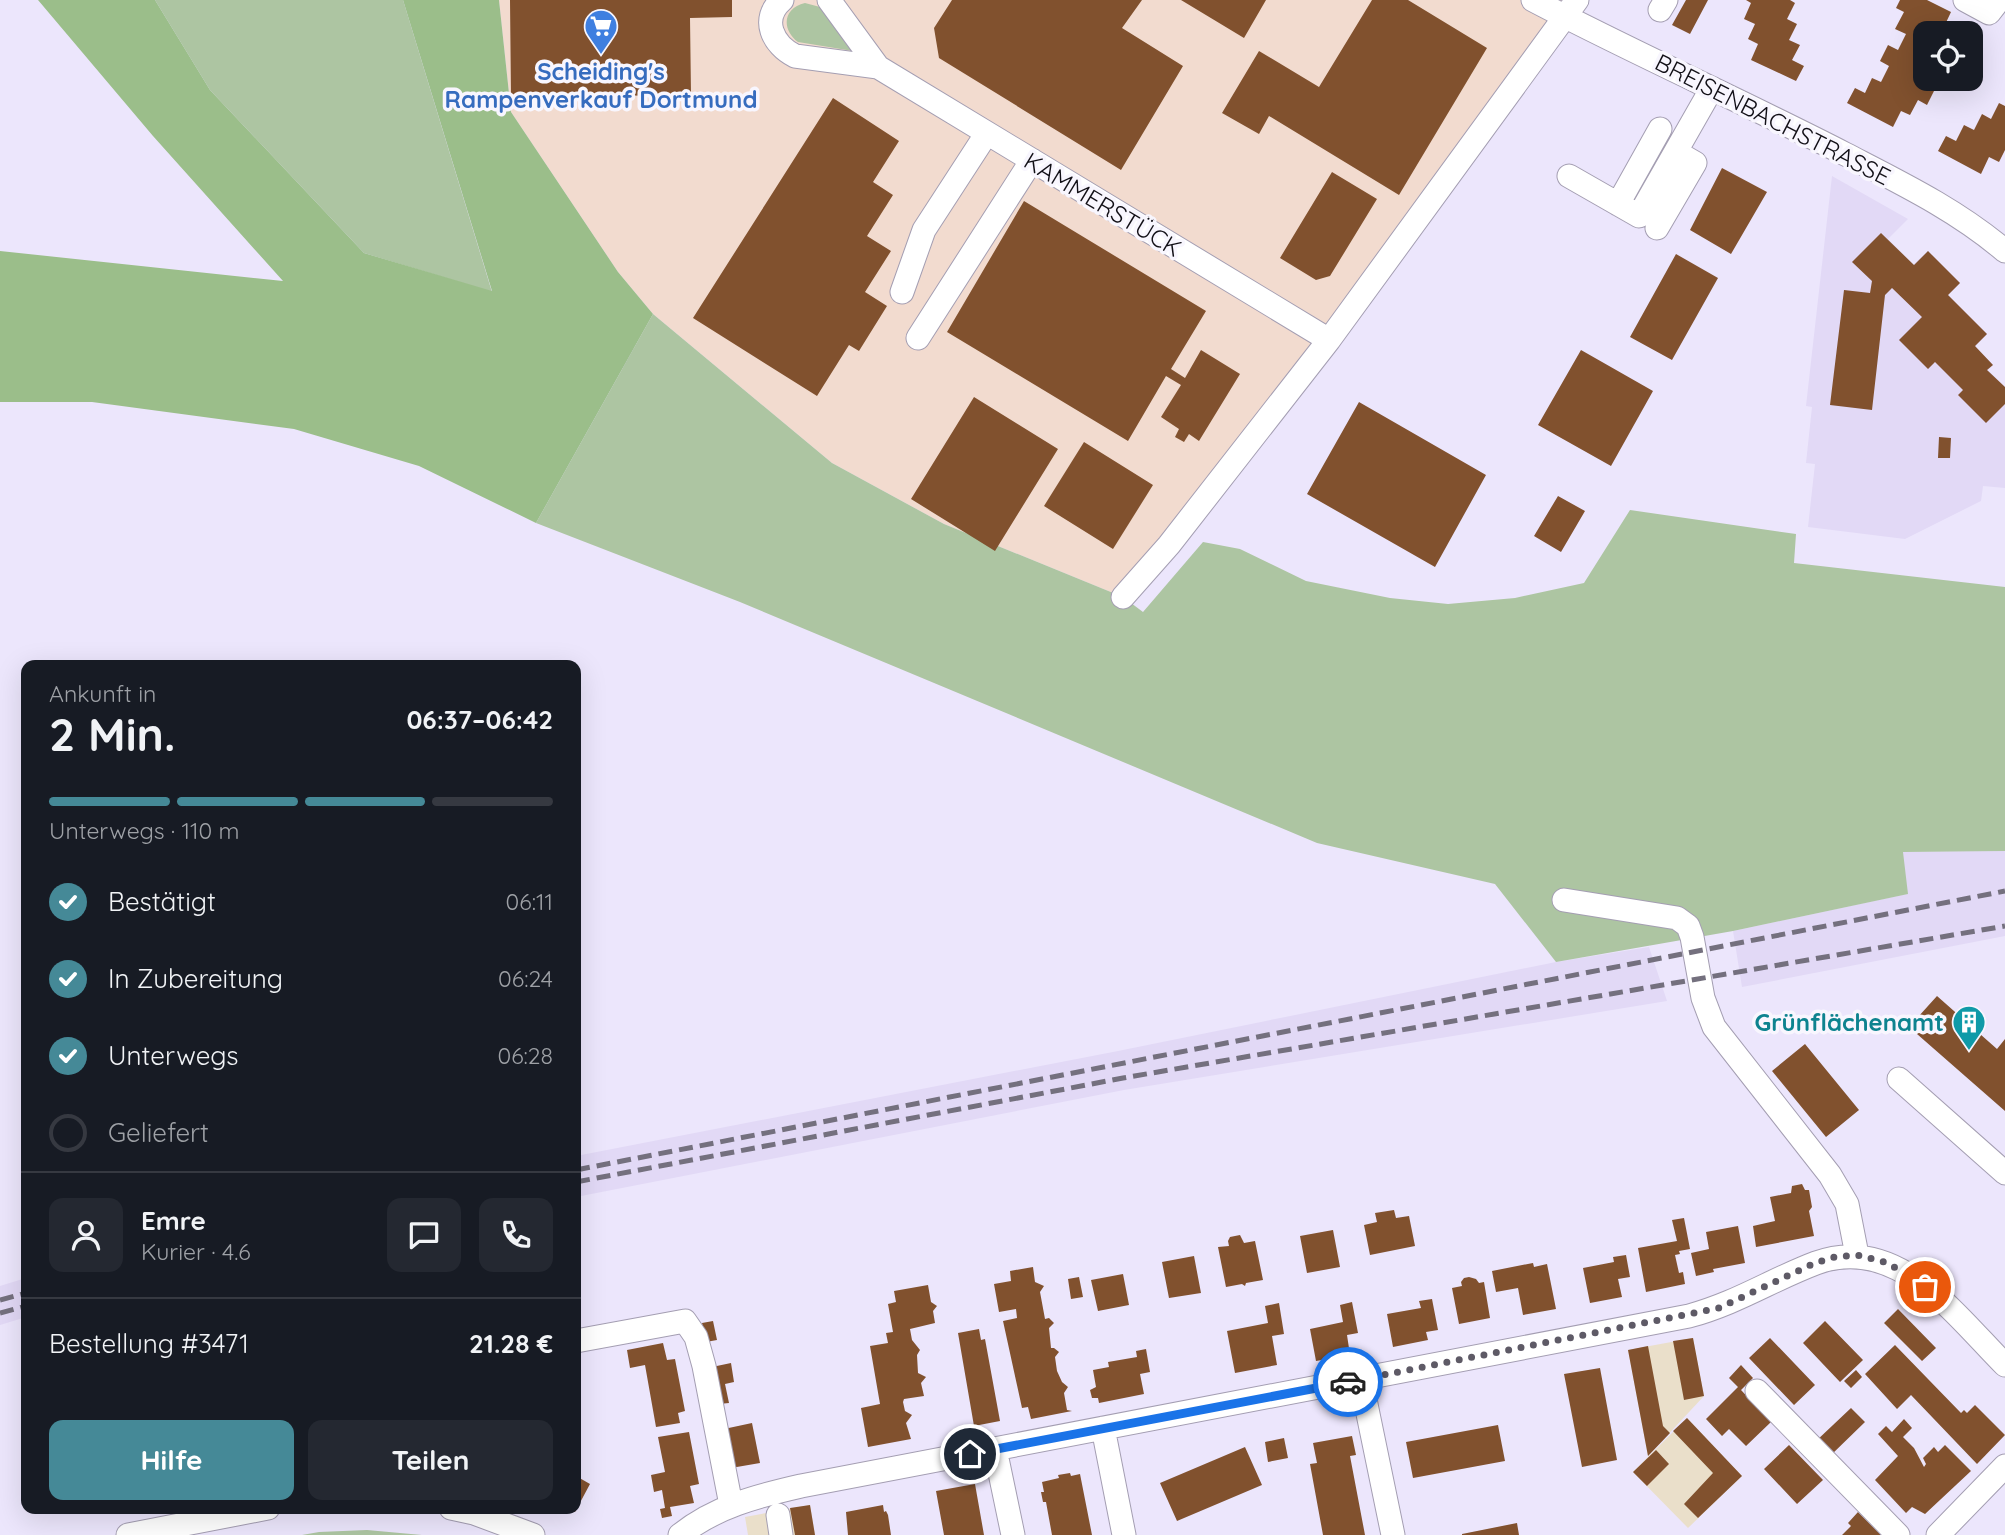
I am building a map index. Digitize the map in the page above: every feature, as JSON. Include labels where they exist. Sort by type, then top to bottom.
[{"type":"street","name":"KAMMERSTÜCK","points":[[782,0],[772,12],[770,25],[774,39],[784,50],[795,56],[878,66]]},
{"type":"street","name":"KAMMERSTÜCK","points":[[829,0],[878,66],[1329,340]]},
{"type":"street","name":"BREISENBACHSTRASSE","points":[[1533,0],[1572,9],[1712,88],[1945,206],[1981,230],[2005,251]]},
{"type":"street","points":[[1965,0],[1989,13],[1999,0]]},
{"type":"street","points":[[1123,597],[1169,545],[1329,340],[1572,9]]},
{"type":"street","points":[[1569,176],[1639,216],[1712,88]]},
{"type":"street","points":[[1618,204],[1660,129]]},
{"type":"street","points":[[902,292],[924,230],[987,133]]},
{"type":"street","points":[[1657,228],[1695,163],[1676,152]]},
{"type":"street","points":[[918,338],[1032,160]]},
{"type":"street","points":[[1564,900],[1676,918],[1688,926],[1703,998],[1714,1027],[1830,1175],[1847,1204],[1857,1255]]},
{"type":"street","points":[[1899,1079],[2005,1173]]},
{"type":"street","points":[[680,1535],[696,1522],[731,1505],[801,1486],[1689,1316],[1719,1308],[1815,1263],[1835,1257],[1857,1255],[1888,1263],[1913,1277],[1938,1297],[2005,1365]]},
{"type":"street","points":[[581,1340],[685,1321],[696,1337],[704,1366],[731,1505]]},
{"type":"street","points":[[1361,1380],[1393,1535]]},
{"type":"street","points":[[1757,1391],[1898,1535]]},
{"type":"street","points":[[1103,1428],[1124,1535]]},
{"type":"street","points":[[996,1449],[1013,1535]]},
{"type":"street","points":[[1938,1535],[2005,1466]]},
{"type":"street","points":[[128,1535],[237,1514]]},
{"type":"street","points":[[477,1514],[533,1535]]},
{"type":"shaded area","points":[[443,0],[458,0],[482,95],[509,163],[557,256],[615,330],[724,433],[770,462],[795,476],[1250,682],[1495,780],[1601,814],[1688,833],[1764,845],[1844,852],[2005,851],[2005,936],[1742,987],[1733,931],[1907,894],[1905,872],[1828,872],[1745,866],[1663,852],[1565,828],[1480,802],[1372,758],[892,547],[796,501],[660,403],[609,355],[558,293],[528,243],[494,176],[469,115],[451,47]]},
{"type":"shaded area","points":[[499,0],[1577,0],[1123,597],[944,524],[832,463],[653,314],[618,272],[511,112]]},
{"type":"shaded area","points":[[1832,176],[1908,219],[1888,239],[1913,265],[1928,251],[1960,283],[1948,295],[1987,334],[1975,347],[1993,365],[1988,370],[2005,387],[2005,488],[1983,486],[1981,501],[1905,539],[1808,527],[1815,464],[1806,463],[1812,407],[1806,406]]},
{"type":"shaded area","points":[[1649,947],[1667,1001],[1124,1090],[581,1196],[581,1155],[1118,1051],[1556,962]]},
{"type":"shaded area","points":[[21,1280],[21,1319],[0,1325],[0,1286]]},
{"type":"shaded area","points":[[1693,1338],[1704,1396],[1648,1456],[1628,1350]]},
{"type":"shaded area","points":[[1687,1418],[1742,1476],[1688,1528],[1633,1472]]},
{"type":"shaded area","points":[[810,1505],[815,1535],[748,1535],[745,1517]]},
{"type":"green space","points":[[38,0],[155,0],[210,90],[364,253],[492,291],[403,0],[499,0],[511,112],[618,272],[653,314],[536,523],[419,466],[294,429],[92,402],[0,402],[0,251],[283,281],[153,136]]},
{"type":"green space","points":[[155,0],[403,0],[492,292],[364,253],[210,90]]},
{"type":"green space","points":[[805,3],[820,7],[853,51],[798,42],[793,37],[787,25],[789,14],[792,9]]},
{"type":"green space","points":[[653,314],[832,463],[944,524],[1123,597],[1143,612],[1203,542],[1240,549],[1306,581],[1390,598],[1448,604],[1515,598],[1584,583],[1630,510],[1796,534],[1794,563],[2005,587],[2005,851],[1903,852],[1908,894],[1733,931],[1556,962],[1495,884],[1317,843],[740,602],[536,523]]},
{"type":"green space","points":[[367,1530],[422,1535],[302,1535],[319,1532]]},
{"type":"building","name":"Scheiding's Rampenverkauf Dortmund","points":[[510,0],[732,0],[732,17],[690,18],[691,95],[511,97]]},
{"type":"building","points":[[952,0],[1142,0],[1122,28],[1183,66],[1121,170],[939,58],[934,28]]},
{"type":"building","points":[[1181,0],[1266,0],[1244,38]]},
{"type":"building","points":[[1372,0],[1408,0],[1487,48],[1399,195],[1269,116],[1259,134],[1222,113],[1259,51],[1319,87]]},
{"type":"building","points":[[1686,0],[1708,0],[1690,34],[1672,25]]},
{"type":"building","points":[[1746,0],[1790,0],[1795,3],[1787,19],[1797,24],[1789,40],[1800,45],[1792,60],[1804,66],[1796,81],[1751,60],[1758,44],[1748,39],[1755,24],[1744,19],[1751,3]]},
{"type":"building","points":[[1900,0],[1927,0],[1951,12],[1947,21],[1913,21],[1913,91],[1934,91],[1927,105],[1918,100],[1910,115],[1901,111],[1893,127],[1847,103],[1855,88],[1865,93],[1872,78],[1881,82],[1889,66],[1880,61],[1888,45],[1898,50],[1906,34],[1895,29],[1904,12],[1896,8]]},
{"type":"building","points":[[833,98],[899,141],[873,182],[893,195],[867,236],[891,251],[865,292],[887,306],[859,351],[849,345],[817,396],[693,318]]},
{"type":"building","points":[[1999,103],[2005,106],[2005,150],[1999,162],[1989,157],[1981,174],[1938,151],[1946,136],[1956,141],[1964,125],[1974,130],[1982,114],[1991,119]]},
{"type":"building","points":[[1722,168],[1767,192],[1731,254],[1690,230]]},
{"type":"building","points":[[1332,172],[1377,199],[1330,276],[1316,280],[1280,258]]},
{"type":"building","points":[[1024,201],[1206,311],[1171,369],[1185,378],[1201,350],[1240,374],[1199,441],[1189,434],[1184,442],[1175,437],[1179,429],[1161,417],[1181,385],[1166,376],[1128,441],[947,332]]},
{"type":"building","points":[[1881,233],[1914,265],[1928,251],[1960,283],[1948,295],[1987,334],[1975,346],[1993,365],[1987,370],[2005,387],[2005,404],[1986,423],[1958,395],[1963,390],[1935,362],[1928,369],[1899,340],[1922,317],[1892,288],[1885,295],[1872,410],[1830,405],[1844,290],[1870,293],[1872,281],[1852,262]]},
{"type":"building","points":[[1676,254],[1718,278],[1672,360],[1630,337]]},
{"type":"building","points":[[1581,350],[1653,391],[1611,466],[1538,425]]},
{"type":"building","points":[[974,397],[1058,449],[995,551],[911,499]]},
{"type":"building","points":[[1359,402],[1486,475],[1435,567],[1307,494]]},
{"type":"building","points":[[1939,437],[1951,438],[1950,458],[1938,458]]},
{"type":"building","points":[[1084,442],[1153,485],[1113,549],[1044,506]]},
{"type":"building","points":[[1558,496],[1585,511],[1561,552],[1534,536]]},
{"type":"building","name":"Grünflächenamt","points":[[1937,996],[1997,1049],[2005,1039],[2005,1111],[1909,1027]]},
{"type":"building","points":[[1805,1044],[1859,1110],[1826,1137],[1772,1071]]},
{"type":"building","points":[[1802,1184],[1805,1190],[1809,1190],[1812,1207],[1809,1211],[1814,1236],[1756,1247],[1753,1226],[1775,1221],[1770,1197],[1791,1193],[1792,1186]]},
{"type":"building","points":[[1394,1210],[1396,1218],[1409,1216],[1415,1246],[1370,1255],[1364,1225],[1377,1222],[1375,1213]]},
{"type":"building","points":[[1684,1218],[1690,1249],[1679,1251],[1680,1254],[1675,1255],[1685,1284],[1646,1292],[1638,1248],[1677,1241],[1672,1220]]},
{"type":"building","points":[[1738,1226],[1745,1263],[1713,1269],[1714,1272],[1696,1276],[1691,1253],[1709,1249],[1706,1232]]},
{"type":"building","points":[[1333,1230],[1340,1267],[1307,1273],[1300,1236]]},
{"type":"building","points":[[1240,1235],[1244,1243],[1255,1241],[1263,1280],[1246,1283],[1245,1286],[1242,1284],[1226,1287],[1218,1247],[1229,1246],[1230,1237]]},
{"type":"building","points":[[1626,1255],[1630,1277],[1618,1279],[1622,1297],[1590,1303],[1583,1268],[1614,1262],[1613,1257]]},
{"type":"building","points":[[1194,1256],[1201,1293],[1169,1298],[1162,1262]]},
{"type":"building","points":[[1533,1263],[1534,1267],[1547,1264],[1556,1309],[1523,1315],[1518,1288],[1496,1292],[1492,1271]]},
{"type":"building","points":[[1033,1267],[1035,1282],[1044,1286],[1040,1292],[1045,1319],[1049,1318],[1054,1323],[1049,1328],[1051,1348],[1059,1352],[1055,1357],[1057,1371],[1062,1382],[1068,1387],[1064,1393],[1067,1410],[1072,1411],[1031,1419],[1028,1407],[1022,1408],[1003,1321],[1017,1318],[1016,1309],[999,1312],[994,1284],[1011,1281],[1010,1271]]},
{"type":"building","points":[[1123,1274],[1129,1305],[1098,1311],[1091,1280]]},
{"type":"building","points":[[1079,1277],[1083,1297],[1071,1299],[1068,1279]]},
{"type":"building","points":[[1469,1277],[1479,1283],[1484,1282],[1490,1318],[1459,1324],[1452,1288],[1462,1286],[1464,1278]]},
{"type":"building","points":[[928,1285],[931,1302],[937,1306],[933,1311],[935,1323],[910,1329],[912,1340],[920,1350],[917,1355],[918,1373],[926,1377],[921,1383],[924,1396],[904,1399],[903,1402],[905,1411],[912,1415],[906,1423],[911,1439],[868,1447],[861,1408],[880,1404],[870,1346],[888,1343],[886,1333],[893,1332],[888,1304],[896,1302],[894,1291]]},
{"type":"building","points":[[1432,1299],[1438,1330],[1426,1332],[1428,1340],[1393,1347],[1387,1314],[1421,1308],[1419,1301]]},
{"type":"building","points":[[1352,1302],[1358,1333],[1347,1335],[1350,1355],[1316,1361],[1310,1329],[1343,1322],[1340,1305]]},
{"type":"building","points":[[1279,1303],[1284,1334],[1272,1336],[1277,1365],[1235,1373],[1227,1331],[1268,1323],[1265,1306]]},
{"type":"building","points":[[1898,1309],[1936,1348],[1922,1361],[1884,1323]]},
{"type":"building","points":[[713,1321],[717,1340],[706,1342],[702,1323]]},
{"type":"building","points":[[1825,1321],[1863,1360],[1840,1382],[1803,1343]]},
{"type":"building","points":[[979,1329],[981,1340],[985,1339],[1000,1421],[974,1426],[958,1333]]},
{"type":"building","points":[[1693,1338],[1704,1396],[1684,1400],[1673,1341]]},
{"type":"building","points":[[1770,1338],[1815,1385],[1794,1405],[1749,1358]]},
{"type":"building","points":[[663,1343],[667,1360],[675,1359],[685,1411],[678,1413],[680,1423],[656,1427],[645,1365],[630,1368],[627,1350]]},
{"type":"building","points":[[1895,1345],[1961,1413],[1964,1410],[1967,1413],[1975,1405],[2005,1435],[1977,1464],[1911,1395],[1897,1409],[1865,1374]]},
{"type":"building","points":[[1648,1346],[1663,1426],[1670,1433],[1648,1456],[1628,1350]]},
{"type":"building","points":[[1146,1349],[1150,1372],[1140,1374],[1144,1394],[1099,1403],[1098,1398],[1092,1398],[1090,1390],[1096,1387],[1093,1370],[1109,1367],[1108,1362],[1137,1357],[1136,1351]]},
{"type":"building","points":[[731,1363],[734,1382],[725,1384],[729,1403],[719,1404],[712,1367]]},
{"type":"building","points":[[1741,1365],[1753,1378],[1741,1390],[1771,1422],[1746,1446],[1729,1429],[1722,1436],[1706,1419],[1738,1387],[1729,1378]]},
{"type":"building","points":[[1600,1368],[1617,1460],[1582,1467],[1564,1374]]},
{"type":"building","points":[[1856,1370],[1862,1377],[1851,1388],[1844,1381]]},
{"type":"building","points":[[1851,1408],[1865,1422],[1829,1457],[1815,1442]]},
{"type":"building","points":[[1687,1418],[1742,1476],[1698,1518],[1684,1504],[1713,1473],[1673,1431]]},
{"type":"building","points":[[1904,1419],[1912,1428],[1903,1437],[1914,1448],[1924,1467],[1926,1464],[1923,1458],[1934,1447],[1938,1452],[1945,1445],[1971,1471],[1925,1514],[1912,1507],[1906,1513],[1875,1480],[1898,1456],[1878,1434],[1886,1426],[1892,1432]]},
{"type":"building","points":[[752,1423],[760,1463],[731,1468],[724,1429]]},
{"type":"building","points":[[1498,1425],[1505,1461],[1413,1478],[1406,1442]]},
{"type":"building","points":[[689,1432],[699,1484],[690,1486],[694,1503],[670,1507],[672,1516],[662,1518],[660,1509],[665,1508],[662,1490],[654,1492],[651,1475],[665,1472],[658,1437]]},
{"type":"building","points":[[1352,1436],[1356,1455],[1350,1456],[1365,1535],[1323,1535],[1310,1464],[1317,1463],[1313,1443]]},
{"type":"building","points":[[1284,1438],[1288,1458],[1268,1462],[1265,1442]]},
{"type":"building","points":[[1789,1445],[1823,1480],[1797,1504],[1764,1469]]},
{"type":"building","points":[[1245,1447],[1262,1485],[1177,1521],[1160,1483]]},
{"type":"building","points":[[1656,1450],[1669,1464],[1647,1486],[1633,1472]]},
{"type":"building","points":[[1070,1473],[1071,1476],[1080,1474],[1092,1535],[1052,1535],[1046,1502],[1043,1502],[1041,1492],[1044,1492],[1042,1482]]},
{"type":"building","points":[[581,1479],[590,1484],[581,1501]]},
{"type":"building","points":[[975,1484],[984,1535],[944,1535],[936,1491]]},
{"type":"building","points":[[810,1505],[815,1535],[795,1535],[790,1508]]},
{"type":"building","points":[[883,1505],[884,1512],[888,1515],[891,1535],[848,1535],[846,1512]]},
{"type":"building","points":[[1858,1512],[1881,1535],[1842,1535],[1851,1526],[1848,1523]]},
{"type":"building","points":[[1517,1523],[1519,1535],[1462,1535],[1462,1534]]},
{"type":"railway","points":[[581,1169],[2005,891]]},
{"type":"railway","points":[[581,1181],[1123,1078],[2005,926]]},
{"type":"railway","points":[[0,1300],[21,1294]]},
{"type":"railway","points":[[0,1313],[21,1307]]},
{"type":"way so far","points":[[1348,1382],[1689,1316],[1719,1308],[1815,1263],[1835,1257],[1857,1255],[1888,1263],[1925,1287]]},
{"type":"place","name":"Scheiding's Rampenverkauf Dortmund","points":[[601,56]]},
{"type":"place","name":"Grünflächenamt","points":[[1969,1052]]},
{"type":"route","points":[[970,1454],[1348,1382]]}]
